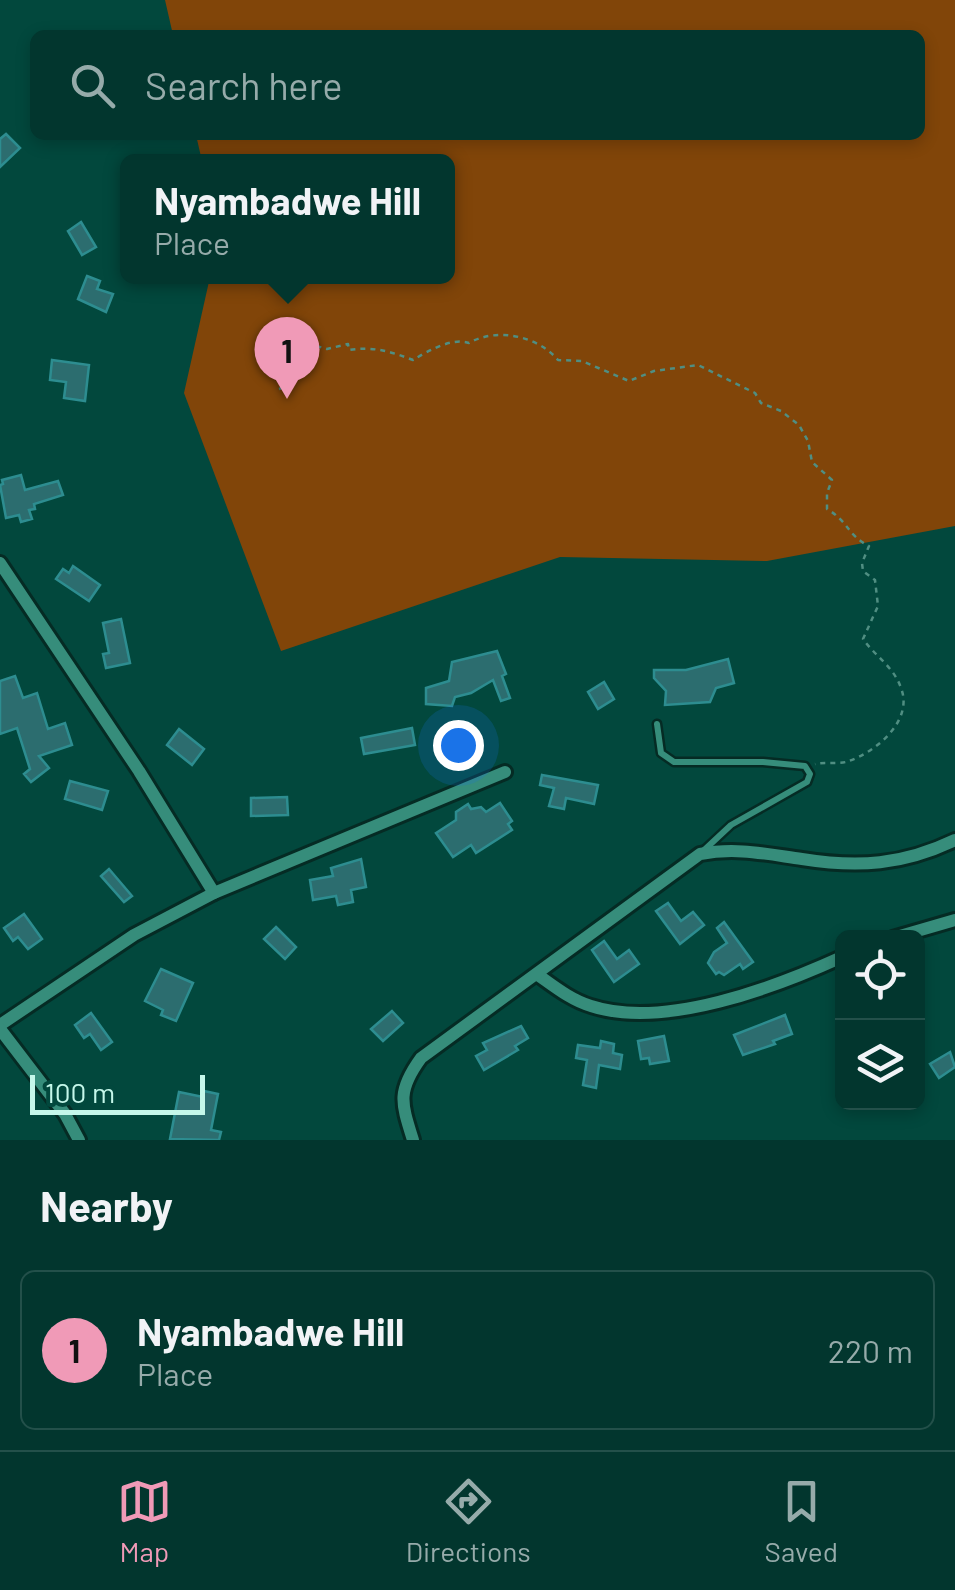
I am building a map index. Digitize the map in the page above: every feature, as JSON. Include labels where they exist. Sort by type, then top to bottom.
[{"type":"street","points":[[0,562],[139,771],[214,893]]},
{"type":"street","points":[[79,1140],[65,1114],[0,1027],[134,935],[214,893],[505,772]]},
{"type":"street","points":[[413,1140],[404,1111],[404,1084],[421,1058],[700,854],[728,848],[866,865],[921,856],[955,840]]},
{"type":"street","points":[[921,930],[955,920]]},
{"type":"street","points":[[538,975],[590,1006],[650,1012],[720,1002],[795,978],[835,959]]},
{"type":"lane","points":[[657,724],[661,753],[674,762],[762,762],[804,766],[810,774],[807,782],[731,825],[700,854]]},
{"type":"path","points":[[279,389],[293,384],[296,352],[309,344],[327,349],[348,344],[349,350],[396,350],[413,360],[449,342],[469,343],[479,337],[513,335],[524,336],[532,344],[550,350],[558,360],[582,361],[628,381],[654,371],[698,366],[781,412],[798,425],[808,440],[812,462],[832,480],[827,509],[844,519],[854,539],[870,546],[862,563],[863,571],[875,580],[878,606],[863,639],[892,670],[902,688],[904,706],[894,728],[879,745],[845,762],[804,766]]},
{"type":"shaded area","points":[[165,0],[955,0],[955,526],[767,561],[560,557],[281,651],[184,393],[208,284],[455,284],[455,154],[200,154],[197,140],[925,140],[925,30],[172,30]]},
{"type":"building","points":[[6,134],[20,148],[0,167],[0,139]]},
{"type":"building","points":[[81,222],[96,247],[82,255],[68,231]]},
{"type":"building","points":[[87,276],[100,281],[97,289],[113,294],[106,312],[78,299]]},
{"type":"building","points":[[52,360],[89,365],[85,401],[64,398],[66,382],[50,380]]},
{"type":"building","points":[[21,475],[25,490],[58,481],[63,495],[34,504],[35,509],[29,510],[32,519],[21,522],[19,515],[6,518],[0,485],[2,480]]},
{"type":"building","points":[[73,566],[100,585],[89,601],[56,579],[63,569],[69,573]]},
{"type":"building","points":[[121,619],[130,663],[106,668],[103,654],[109,653],[103,623]]},
{"type":"building","points":[[497,651],[510,698],[501,701],[493,680],[455,697],[452,706],[426,704],[426,688],[449,681],[452,662]]},
{"type":"building","points":[[728,659],[734,683],[716,688],[710,702],[665,705],[666,691],[654,678],[654,670],[686,670]]},
{"type":"building","points":[[15,676],[23,698],[37,693],[48,729],[65,723],[72,745],[39,756],[49,768],[31,782],[24,774],[30,769],[17,728],[0,734],[0,681]]},
{"type":"building","points":[[604,682],[614,699],[598,709],[588,692]]},
{"type":"building","points":[[412,728],[415,745],[364,754],[361,738]]},
{"type":"building","points":[[179,729],[204,749],[192,765],[167,745]]},
{"type":"building","points":[[542,775],[598,785],[594,804],[566,798],[564,809],[549,806],[554,788],[540,785]]},
{"type":"building","points":[[70,781],[108,791],[102,810],[65,799]]},
{"type":"building","points":[[287,797],[288,815],[251,816],[251,798]]},
{"type":"building","points":[[500,803],[512,821],[508,824],[512,830],[476,853],[471,845],[453,857],[436,833],[456,820],[456,812],[468,804],[471,809],[481,807],[486,812]]},
{"type":"building","points":[[361,859],[366,887],[351,890],[353,902],[338,905],[336,896],[313,900],[310,880],[333,876],[331,868]]},
{"type":"building","points":[[109,869],[132,896],[124,902],[101,876]]},
{"type":"building","points":[[668,903],[681,921],[693,912],[704,925],[680,944],[656,911]]},
{"type":"building","points":[[24,914],[42,939],[28,949],[18,937],[13,941],[4,928]]},
{"type":"building","points":[[724,922],[753,962],[743,969],[740,964],[724,975],[716,974],[708,963],[714,952],[727,943],[717,928]]},
{"type":"building","points":[[276,927],[296,947],[285,959],[264,939]]},
{"type":"building","points":[[604,941],[617,959],[629,950],[639,964],[614,982],[592,950]]},
{"type":"building","points":[[161,969],[193,983],[176,1021],[161,1015],[163,1010],[145,1001]]},
{"type":"building","points":[[392,1011],[403,1023],[383,1041],[371,1029]]},
{"type":"building","points":[[91,1013],[112,1042],[101,1050],[90,1034],[84,1038],[75,1025]]},
{"type":"building","points":[[785,1015],[792,1034],[743,1055],[734,1035]]},
{"type":"building","points":[[521,1026],[528,1038],[515,1046],[518,1050],[484,1070],[476,1056],[487,1050],[483,1043]]},
{"type":"building","points":[[664,1036],[669,1061],[650,1064],[649,1058],[641,1059],[638,1041]]},
{"type":"building","points":[[601,1041],[614,1044],[613,1053],[622,1055],[620,1069],[599,1065],[596,1088],[583,1085],[587,1060],[576,1058],[578,1045],[600,1048]]},
{"type":"building","points":[[950,1052],[955,1067],[939,1078],[930,1064]]},
{"type":"building","points":[[204,1091],[218,1094],[211,1130],[221,1132],[219,1140],[170,1139],[179,1092],[203,1097]]},
{"type":"place","name":"Nyambadwe Hill","points":[[287,399]]}]
